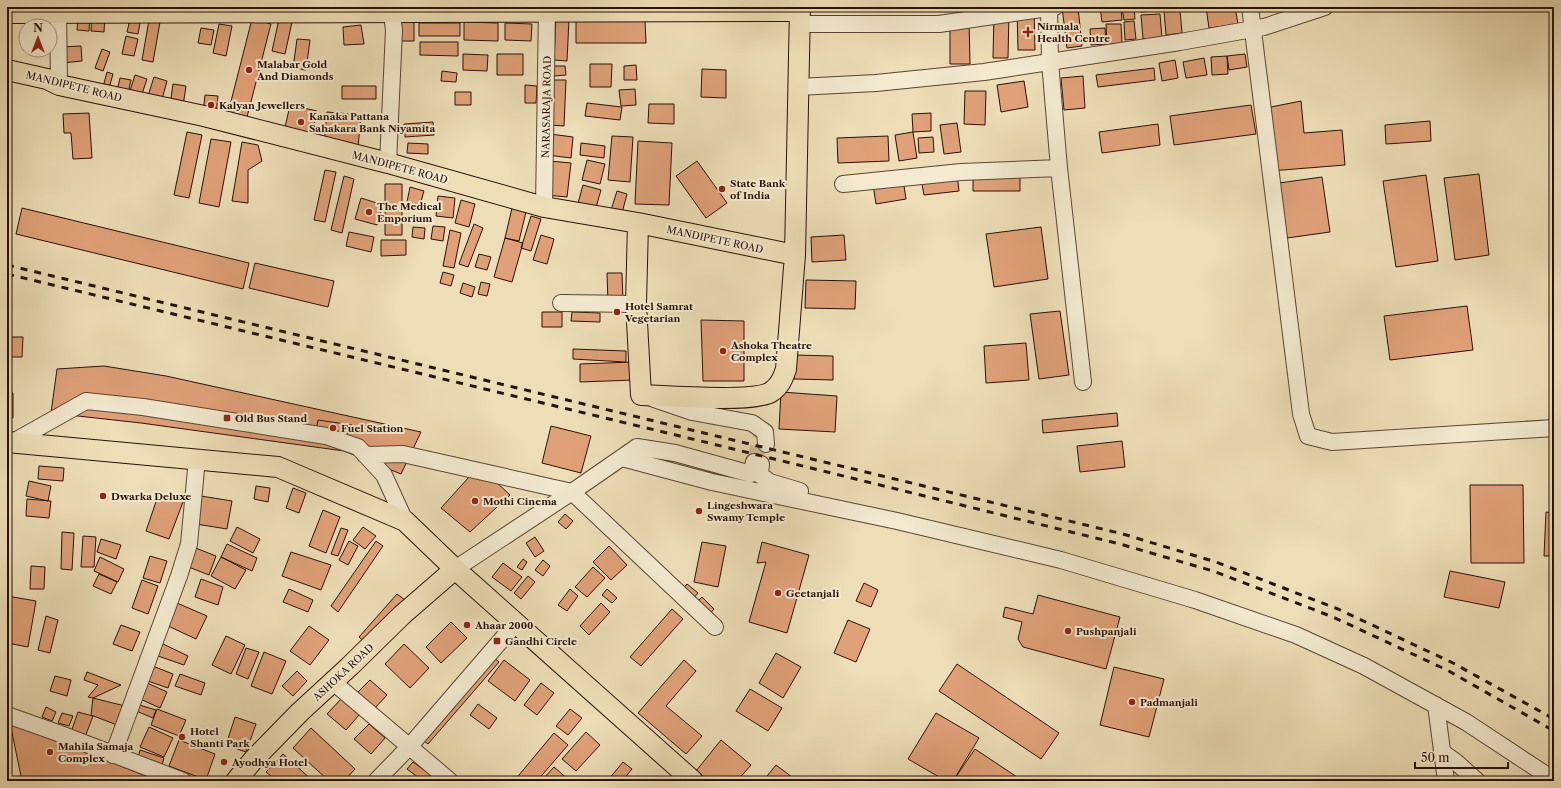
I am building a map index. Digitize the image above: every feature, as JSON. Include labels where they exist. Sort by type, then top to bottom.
[{"type":"main road","points":[[7,13],[59,10],[547,9],[800,14],[795,255],[786,369],[784,378],[779,386],[762,396],[740,398],[644,395],[636,304],[638,223]]},
{"type":"main road","name":"MANDIPETE ROAD","points":[[7,70],[47,79],[59,84],[204,116],[388,163],[544,207],[638,223],[795,255]]},
{"type":"main road","points":[[10,442],[278,467],[405,521],[455,568],[693,781]]},
{"type":"main road","name":"ASHOKA ROAD","points":[[234,780],[300,712],[402,615],[455,568]]},
{"type":"street","points":[[800,14],[939,24],[1051,7],[1050,62],[1060,168],[1084,382]]},
{"type":"street","points":[[1250,7],[1301,414],[1308,436],[1332,442],[1554,428]]},
{"type":"street","points":[[798,87],[876,83],[976,73],[1050,62],[1180,42],[1264,27],[1325,7]]},
{"type":"street","name":"NARASARAJA ROAD","points":[[544,207],[547,9]]},
{"type":"street","points":[[59,10],[59,84]]},
{"type":"street","points":[[388,163],[394,30],[392,10]]},
{"type":"street","points":[[843,184],[961,172],[1060,168]]},
{"type":"street","points":[[561,304],[636,304]]},
{"type":"street","points":[[644,395],[676,411],[756,428],[760,432],[763,440]]},
{"type":"street","points":[[10,442],[86,401],[143,407],[326,436],[358,447],[384,475],[405,521]]},
{"type":"street","points":[[455,568],[572,492],[637,447],[675,453],[751,474],[757,463],[760,475],[770,482],[835,501],[838,503],[837,509]]},
{"type":"street","points":[[365,455],[403,454],[572,492],[715,627]]},
{"type":"street","points":[[622,458],[712,482],[1061,560],[1195,600],[1296,635],[1364,666],[1436,705],[1554,780]]},
{"type":"street","points":[[113,755],[179,576],[189,544],[197,459]]},
{"type":"street","points":[[376,781],[409,747],[516,623]]},
{"type":"street","points":[[333,682],[450,781]]},
{"type":"street","points":[[1436,705],[1446,781]]},
{"type":"street","points":[[7,715],[183,781]]},
{"type":"street","points":[[1442,752],[1456,762],[1477,781]]},
{"type":"building","points":[[1062,7],[1078,7],[1082,46],[1067,48]]},
{"type":"building","points":[[1100,7],[1121,7],[1122,20],[1102,22]]},
{"type":"building","points":[[1122,7],[1134,7],[1135,19],[1124,20]]},
{"type":"building","points":[[1141,7],[1157,7],[1157,11],[1141,12]]},
{"type":"building","points":[[1160,7],[1175,7],[1175,9],[1161,10]]},
{"type":"building","points":[[1206,7],[1235,7],[1238,24],[1209,28]]},
{"type":"building","points":[[1017,10],[1034,10],[1035,50],[1018,50]]},
{"type":"building","points":[[1180,10],[1182,33],[1166,35],[1164,11]]},
{"type":"building","points":[[994,11],[1009,11],[1008,58],[993,58]]},
{"type":"building","points":[[1160,14],[1162,38],[1143,39],[1141,15]]},
{"type":"building","points":[[92,15],[105,15],[104,32],[91,31]]},
{"type":"building","points":[[131,15],[141,17],[138,34],[127,32]]},
{"type":"building","points":[[78,17],[90,18],[89,31],[77,30]]},
{"type":"building","points":[[556,18],[569,19],[567,61],[554,60]]},
{"type":"building","name":"Malabar Gold And Diamonds","points":[[252,19],[271,24],[246,121],[227,117]]},
{"type":"building","points":[[279,19],[292,22],[285,54],[272,51]]},
{"type":"building","points":[[401,19],[414,19],[414,41],[401,41]]},
{"type":"building","points":[[950,19],[969,19],[970,64],[950,64]]},
{"type":"building","points":[[149,20],[160,22],[153,62],[142,60]]},
{"type":"building","points":[[645,20],[646,43],[576,43],[576,21]]},
{"type":"building","points":[[1134,21],[1136,39],[1125,40],[1124,22]]},
{"type":"building","points":[[464,22],[498,23],[498,41],[464,40]]},
{"type":"building","points":[[419,23],[460,23],[460,36],[419,36]]},
{"type":"building","points":[[505,23],[532,24],[531,41],[505,40]]},
{"type":"building","points":[[219,24],[232,26],[226,56],[213,53]]},
{"type":"building","points":[[1106,24],[1121,24],[1122,44],[1107,44]]},
{"type":"building","points":[[361,25],[364,44],[344,45],[343,27]]},
{"type":"building","points":[[201,28],[214,30],[211,45],[198,43]]},
{"type":"building","points":[[1105,28],[1106,44],[1091,45],[1090,29]]},
{"type":"building","points":[[126,36],[138,39],[134,56],[122,54]]},
{"type":"building","points":[[297,39],[310,40],[306,70],[293,68]]},
{"type":"building","points":[[420,42],[458,42],[458,56],[420,55]]},
{"type":"building","points":[[81,46],[82,61],[61,63],[59,47]]},
{"type":"building","points":[[102,49],[110,52],[103,71],[95,68]]},
{"type":"building","points":[[463,54],[488,55],[487,71],[463,70]]},
{"type":"building","points":[[497,54],[523,54],[523,75],[497,75]]},
{"type":"building","points":[[1245,54],[1247,67],[1229,70],[1227,56]]},
{"type":"building","points":[[1227,56],[1228,74],[1212,75],[1211,57]]},
{"type":"building","points":[[1204,58],[1207,75],[1186,78],[1183,62]]},
{"type":"building","points":[[1175,60],[1178,78],[1162,81],[1159,63]]},
{"type":"building","points":[[590,64],[612,64],[611,87],[590,87]]},
{"type":"building","points":[[636,65],[637,80],[624,80],[624,66]]},
{"type":"building","points":[[553,66],[565,66],[566,75],[554,76]]},
{"type":"building","points":[[1154,68],[1155,80],[1098,87],[1096,75]]},
{"type":"building","points":[[702,69],[726,70],[726,98],[701,97]]},
{"type":"building","points":[[442,71],[457,73],[456,82],[441,81]]},
{"type":"building","points":[[107,72],[113,74],[109,88],[103,87]]},
{"type":"building","points":[[135,75],[147,79],[141,97],[129,94]]},
{"type":"building","points":[[1083,76],[1085,108],[1064,110],[1061,78]]},
{"type":"building","points":[[154,77],[167,81],[161,103],[147,99]]},
{"type":"building","points":[[120,78],[131,80],[128,93],[117,91]]},
{"type":"building","points":[[551,80],[566,80],[564,126],[549,125]]},
{"type":"building","points":[[1024,81],[1028,107],[1001,112],[997,85]]},
{"type":"building","points":[[173,84],[186,86],[183,106],[170,105]]},
{"type":"building","points":[[525,85],[537,86],[536,103],[525,103]]},
{"type":"building","points":[[342,86],[376,86],[376,99],[342,99]]},
{"type":"building","points":[[635,89],[636,105],[621,106],[619,90]]},
{"type":"building","points":[[965,91],[986,91],[985,125],[964,124]]},
{"type":"building","points":[[455,92],[471,92],[471,105],[455,105]]},
{"type":"building","name":"Kalyan Jewellers","points":[[205,95],[218,96],[216,115],[203,113]]},
{"type":"building","points":[[1301,101],[1304,133],[1342,130],[1345,165],[1270,171],[1266,108]]},
{"type":"building","points":[[587,103],[622,107],[620,120],[585,116]]},
{"type":"building","points":[[649,104],[674,104],[674,124],[648,123]]},
{"type":"building","name":"Kanaka Pattana Sahakara Bank Niyamita","points":[[290,105],[317,111],[311,138],[284,132]]},
{"type":"building","points":[[1251,105],[1256,134],[1174,145],[1170,116]]},
{"type":"building","points":[[327,112],[361,115],[358,147],[324,143]]},
{"type":"building","points":[[89,113],[92,158],[73,159],[71,133],[64,133],[63,114]]},
{"type":"building","points":[[931,113],[931,131],[913,132],[912,114]]},
{"type":"building","points":[[1430,121],[1431,141],[1386,144],[1385,125]]},
{"type":"building","points":[[433,122],[434,135],[405,137],[404,124]]},
{"type":"building","points":[[957,123],[961,152],[944,154],[940,125]]},
{"type":"building","points":[[1158,124],[1160,145],[1102,153],[1099,132]]},
{"type":"building","points":[[187,132],[202,135],[189,198],[174,195]]},
{"type":"building","points":[[913,132],[917,158],[899,161],[895,135]]},
{"type":"building","points":[[550,134],[573,137],[571,158],[547,155]]},
{"type":"building","points":[[612,136],[633,137],[630,182],[608,180]]},
{"type":"building","points":[[888,136],[889,161],[838,163],[837,138]]},
{"type":"building","points":[[933,137],[934,152],[919,153],[918,138]]},
{"type":"building","points":[[211,139],[231,142],[219,207],[199,203]]},
{"type":"building","points":[[638,141],[672,143],[669,205],[635,204]]},
{"type":"building","points":[[242,142],[258,145],[262,161],[248,170],[248,203],[232,201]]},
{"type":"building","points":[[408,143],[428,144],[428,154],[407,153]]},
{"type":"building","points":[[581,143],[605,146],[604,158],[580,155]]},
{"type":"building","points":[[587,160],[605,164],[600,184],[582,180]]},
{"type":"building","points":[[550,161],[571,163],[567,197],[546,195]]},
{"type":"building","points":[[697,161],[727,203],[706,218],[676,176]]},
{"type":"building","points":[[325,170],[336,172],[325,222],[314,220]]},
{"type":"building","points":[[973,172],[1020,172],[1020,191],[973,191]]},
{"type":"building","points":[[957,174],[959,191],[924,195],[921,179]]},
{"type":"building","points":[[1479,174],[1489,255],[1455,260],[1444,178]]},
{"type":"building","points":[[1426,175],[1438,261],[1396,267],[1383,181]]},
{"type":"building","points":[[344,176],[354,179],[342,233],[331,230]]},
{"type":"building","points":[[1322,177],[1330,232],[1280,239],[1272,184]]},
{"type":"building","points":[[903,179],[906,199],[876,204],[873,184]]},
{"type":"building","points":[[385,184],[402,184],[402,235],[385,235]]},
{"type":"building","points":[[583,185],[601,190],[595,211],[577,207]]},
{"type":"building","points":[[410,187],[424,191],[420,205],[407,202]]},
{"type":"building","points":[[617,191],[627,194],[622,213],[611,210]]},
{"type":"building","points":[[438,196],[455,198],[453,218],[436,216]]},
{"type":"building","name":"The Medical Emporium","points":[[361,198],[383,205],[377,225],[355,219]]},
{"type":"building","points":[[461,200],[475,204],[469,227],[455,223]]},
{"type":"building","points":[[22,208],[249,263],[243,289],[16,234]]},
{"type":"building","points":[[512,208],[526,212],[519,241],[505,238]]},
{"type":"building","points":[[531,216],[541,219],[531,251],[521,248]]},
{"type":"building","points":[[474,224],[483,228],[468,267],[459,264]]},
{"type":"building","points":[[433,226],[445,227],[443,241],[431,239]]},
{"type":"building","points":[[413,227],[425,228],[424,239],[412,237]]},
{"type":"building","points":[[1041,227],[1048,279],[994,287],[986,234]]},
{"type":"building","points":[[450,230],[461,233],[454,268],[443,266]]},
{"type":"building","points":[[349,232],[374,237],[371,252],[346,246]]},
{"type":"building","points":[[541,235],[554,239],[547,264],[533,260]]},
{"type":"building","points":[[844,235],[846,260],[812,262],[811,237]]},
{"type":"building","points":[[505,238],[523,243],[512,282],[494,277]]},
{"type":"building","points":[[381,240],[406,240],[406,255],[381,256]]},
{"type":"building","points":[[479,254],[491,257],[487,270],[475,267]]},
{"type":"building","points":[[255,263],[334,281],[328,307],[249,288]]},
{"type":"building","points":[[443,272],[454,275],[451,286],[440,283]]},
{"type":"building","points":[[607,273],[622,273],[623,302],[608,303]]},
{"type":"building","points":[[806,280],[856,281],[855,309],[805,308]]},
{"type":"building","points":[[481,282],[490,284],[487,296],[478,294]]},
{"type":"building","points":[[463,283],[475,287],[472,297],[460,293]]},
{"type":"building","points":[[1467,306],[1473,350],[1390,360],[1384,316]]},
{"type":"building","points":[[1060,311],[1069,375],[1039,379],[1030,314]]},
{"type":"building","points":[[542,312],[562,312],[562,327],[542,327]]},
{"type":"building","points":[[572,312],[600,313],[600,322],[571,321]]},
{"type":"building","name":"Ashoka Theatre Complex","points":[[701,320],[744,321],[744,381],[703,381]]},
{"type":"building","points":[[7,337],[23,337],[22,357],[7,357]]},
{"type":"building","points":[[1026,343],[1029,380],[986,383],[984,346]]},
{"type":"building","points":[[573,349],[626,351],[626,362],[573,359]]},
{"type":"building","points":[[795,355],[833,356],[833,380],[794,379]]},
{"type":"building","points":[[633,362],[634,380],[580,382],[580,364]]},
{"type":"building","name":"Old Bus Stand","points":[[104,366],[166,376],[421,432],[401,474],[344,451],[141,423],[51,413],[57,369]]},
{"type":"building","points":[[781,392],[837,396],[835,432],[779,429]]},
{"type":"building","points":[[7,393],[13,393],[13,418],[7,418]]},
{"type":"building","points":[[1117,413],[1118,426],[1043,433],[1042,420]]},
{"type":"building","name":"Fuel Station","points":[[318,420],[352,425],[345,439],[316,431]]},
{"type":"building","points":[[551,426],[591,436],[581,473],[542,463]]},
{"type":"building","points":[[1122,441],[1125,467],[1080,472],[1077,446]]},
{"type":"building","points":[[39,466],[64,468],[63,481],[38,479]]},
{"type":"building","name":"Mothi Cinema","points":[[479,466],[510,495],[470,532],[441,508]]},
{"type":"building","points":[[29,481],[51,486],[48,501],[26,496]]},
{"type":"building","points":[[1470,485],[1523,485],[1524,563],[1471,563]]},
{"type":"building","points":[[256,486],[270,488],[268,502],[254,499]]},
{"type":"building","points":[[293,488],[306,493],[299,513],[286,508]]},
{"type":"building","points":[[159,493],[183,502],[169,539],[146,531]]},
{"type":"building","points":[[201,496],[232,501],[227,529],[196,524]]},
{"type":"building","points":[[27,499],[51,501],[49,518],[26,516]]},
{"type":"building","points":[[323,510],[340,517],[326,553],[309,546]]},
{"type":"building","points":[[1546,512],[1554,513],[1554,556],[1544,556]]},
{"type":"building","points":[[565,514],[573,521],[566,529],[558,522]]},
{"type":"building","points":[[237,527],[260,539],[253,553],[230,541]]},
{"type":"building","points":[[363,527],[376,536],[365,549],[353,540]]},
{"type":"building","points":[[341,528],[348,530],[338,556],[331,554]]},
{"type":"building","points":[[62,532],[74,533],[72,570],[61,569]]},
{"type":"building","points":[[83,536],[96,537],[94,567],[81,567]]},
{"type":"building","points":[[535,537],[544,551],[535,557],[526,543]]},
{"type":"building","points":[[101,539],[121,545],[116,559],[97,552]]},
{"type":"building","points":[[349,541],[358,546],[348,565],[339,560]]},
{"type":"building","points":[[376,541],[383,546],[338,612],[331,606]]},
{"type":"building","points":[[702,542],[726,546],[718,587],[694,582]]},
{"type":"building","name":"Geetanjali","points":[[762,542],[809,555],[787,633],[749,622],[766,562],[757,563]]},
{"type":"building","points":[[227,544],[257,558],[252,571],[221,557]]},
{"type":"building","points":[[609,546],[627,565],[611,580],[593,562]]},
{"type":"building","points":[[193,547],[216,556],[209,575],[186,566]]},
{"type":"building","points":[[291,552],[331,565],[321,590],[282,576]]},
{"type":"building","points":[[150,556],[167,561],[160,583],[143,578]]},
{"type":"building","points":[[100,557],[124,569],[118,582],[94,571]]},
{"type":"building","points":[[221,557],[246,570],[235,589],[211,576]]},
{"type":"building","points":[[523,559],[527,562],[522,570],[517,567]]},
{"type":"building","points":[[543,560],[550,566],[543,576],[535,570]]},
{"type":"building","points":[[503,563],[522,577],[511,591],[492,577]]},
{"type":"building","points":[[31,566],[45,567],[44,589],[30,589]]},
{"type":"building","points":[[593,567],[605,578],[587,597],[575,587]]},
{"type":"building","points":[[1450,571],[1505,582],[1499,608],[1444,597]]},
{"type":"building","points":[[99,574],[117,582],[111,594],[93,586]]},
{"type":"building","points":[[528,576],[535,582],[521,599],[514,593]]},
{"type":"building","points":[[201,579],[223,587],[218,605],[195,597]]},
{"type":"building","points":[[142,580],[158,586],[148,614],[132,608]]},
{"type":"building","points":[[864,583],[878,590],[871,607],[856,601]]},
{"type":"building","points":[[687,584],[698,593],[690,602],[679,594]]},
{"type":"building","points":[[289,589],[313,600],[308,612],[283,602]]},
{"type":"building","points":[[570,589],[578,596],[567,611],[558,605]]},
{"type":"building","points":[[607,589],[617,598],[612,603],[602,595]]},
{"type":"building","points":[[397,594],[405,600],[367,644],[359,637]]},
{"type":"building","name":"Pushpanjali","points":[[1038,595],[1120,617],[1106,669],[1023,647],[1018,639],[1022,622],[1003,617],[1005,607],[1033,614]]},
{"type":"building","points":[[7,596],[36,601],[28,647],[7,643]]},
{"type":"building","points":[[702,597],[714,609],[704,620],[691,608]]},
{"type":"building","points":[[177,603],[207,616],[196,639],[166,625]]},
{"type":"building","points":[[601,603],[610,612],[589,635],[580,626]]},
{"type":"building","points":[[672,609],[683,619],[641,666],[630,657]]},
{"type":"building","points":[[46,616],[58,620],[50,653],[38,650]]},
{"type":"building","points":[[848,620],[870,629],[856,662],[834,653]]},
{"type":"building","points":[[451,622],[467,638],[441,663],[426,647]]},
{"type":"building","points":[[121,625],[140,632],[132,651],[113,644]]},
{"type":"building","points":[[309,626],[329,640],[310,665],[290,651]]},
{"type":"building","points":[[226,636],[245,645],[231,674],[212,665]]},
{"type":"building","points":[[161,643],[188,656],[184,665],[158,656]]},
{"type":"building","points":[[404,644],[429,668],[410,688],[385,664]]},
{"type":"building","points":[[246,648],[259,652],[248,679],[236,674]]},
{"type":"building","points":[[487,651],[499,662],[428,744],[415,733]]},
{"type":"building","points":[[264,652],[286,661],[272,694],[251,686]]},
{"type":"building","points":[[776,653],[801,667],[783,698],[759,683]]},
{"type":"building","points":[[504,660],[530,680],[515,701],[488,681]]},
{"type":"building","points":[[684,660],[696,671],[666,706],[702,736],[686,754],[638,713]]},
{"type":"building","points":[[957,664],[1059,733],[1041,759],[939,691]]},
{"type":"building","points":[[150,665],[173,674],[168,688],[145,680]]},
{"type":"building","name":"Padmanjali","points":[[1114,667],[1164,679],[1149,737],[1100,725]]},
{"type":"building","points":[[297,671],[307,681],[293,696],[282,686]]},
{"type":"building","points":[[87,672],[121,685],[93,698],[88,697],[98,685],[84,680]]},
{"type":"building","points":[[180,674],[205,683],[201,695],[175,686]]},
{"type":"building","points":[[55,676],[71,680],[67,696],[50,691]]},
{"type":"building","points":[[370,680],[387,695],[374,709],[357,693]]},
{"type":"building","points":[[145,682],[167,692],[160,708],[138,698]]},
{"type":"building","points":[[541,683],[554,693],[537,715],[524,705]]},
{"type":"building","points":[[750,689],[782,708],[768,731],[736,711]]},
{"type":"building","points":[[93,698],[125,706],[117,725],[91,715]]},
{"type":"building","points":[[341,699],[359,715],[346,730],[327,714]]},
{"type":"building","points":[[136,704],[156,710],[153,718],[134,710]]},
{"type":"building","points":[[478,704],[497,718],[489,729],[470,715]]},
{"type":"building","points":[[46,707],[56,712],[52,721],[42,717]]},
{"type":"building","points":[[157,709],[186,720],[179,736],[151,725]]},
{"type":"building","points":[[570,709],[582,718],[568,735],[556,726]]},
{"type":"building","points":[[78,712],[93,716],[85,737],[71,732]]},
{"type":"building","points":[[62,713],[73,716],[69,726],[58,723]]},
{"type":"building","points":[[936,713],[979,738],[953,781],[946,781],[908,759]]},
{"type":"building","points":[[235,717],[256,724],[246,752],[226,745]]},
{"type":"building","name":"Mahila Samaja Complex","points":[[10,723],[159,781],[22,781]]},
{"type":"building","points":[[369,724],[385,738],[371,754],[354,739]]},
{"type":"building","points":[[149,727],[173,738],[164,757],[140,747]]},
{"type":"building","points":[[311,728],[355,769],[344,781],[329,781],[293,748]]},
{"type":"building","points":[[586,732],[600,745],[576,771],[562,759]]},
{"type":"building","points":[[554,733],[568,745],[537,781],[514,781]]},
{"type":"building","points":[[179,740],[215,754],[206,780],[169,766]]},
{"type":"building","points":[[721,740],[751,765],[737,781],[708,781],[696,771]]},
{"type":"building","points":[[975,749],[1023,781],[953,781]]},
{"type":"building","points":[[140,750],[164,758],[161,769],[137,761]]},
{"type":"building","points":[[283,754],[313,781],[277,781],[266,772]]},
{"type":"building","points":[[413,762],[439,781],[423,781],[407,769]]},
{"type":"building","points":[[623,762],[632,769],[622,781],[608,780]]},
{"type":"building","points":[[776,765],[792,777],[789,781],[763,781]]},
{"type":"building","points":[[554,767],[570,781],[541,781]]},
{"type":"tunnel","points":[[754,462],[761,437]]},
{"type":"railway","points":[[7,265],[1123,534],[1216,562],[1338,609],[1453,663],[1554,719]]},
{"type":"railway","points":[[7,274],[709,443],[1120,544],[1213,571],[1333,617],[1447,670],[1554,731]]},
{"type":"place","name":"Nirmala Health Centre","points":[[1028,32]]},
{"type":"place","name":"Malabar Gold And Diamonds","points":[[249,70]]},
{"type":"place","name":"Kalyan Jewellers","points":[[211,105]]},
{"type":"place","name":"Kanaka Pattana Sahakara Bank Niyamita","points":[[301,122]]},
{"type":"place","name":"State Bank of India","points":[[722,189]]},
{"type":"place","name":"The Medical Emporium","points":[[369,212]]},
{"type":"place","name":"Hotel Samrat Vegetarian","points":[[617,312]]},
{"type":"place","name":"Ashoka Theatre Complex","points":[[723,351]]},
{"type":"place","name":"Old Bus Stand","points":[[227,418]]},
{"type":"place","name":"Fuel Station","points":[[333,428]]},
{"type":"place","name":"Dwarka Deluxe","points":[[103,496]]},
{"type":"place","name":"Mothi Cinema","points":[[475,501]]},
{"type":"place","name":"Lingeshwara Swamy Temple","points":[[699,511]]},
{"type":"place","name":"Geetanjali","points":[[778,593]]},
{"type":"place","name":"Ahaar 2000","points":[[467,625]]},
{"type":"place","name":"Pushpanjali","points":[[1068,631]]},
{"type":"place","name":"Gandhi Circle","points":[[497,641]]},
{"type":"place","name":"Padmanjali","points":[[1132,702]]},
{"type":"place","name":"Hotel Shanti Park","points":[[182,737]]},
{"type":"place","name":"Mahila Samaja Complex","points":[[50,752]]},
{"type":"place","name":"Ayodhya Hotel","points":[[224,762]]}]
